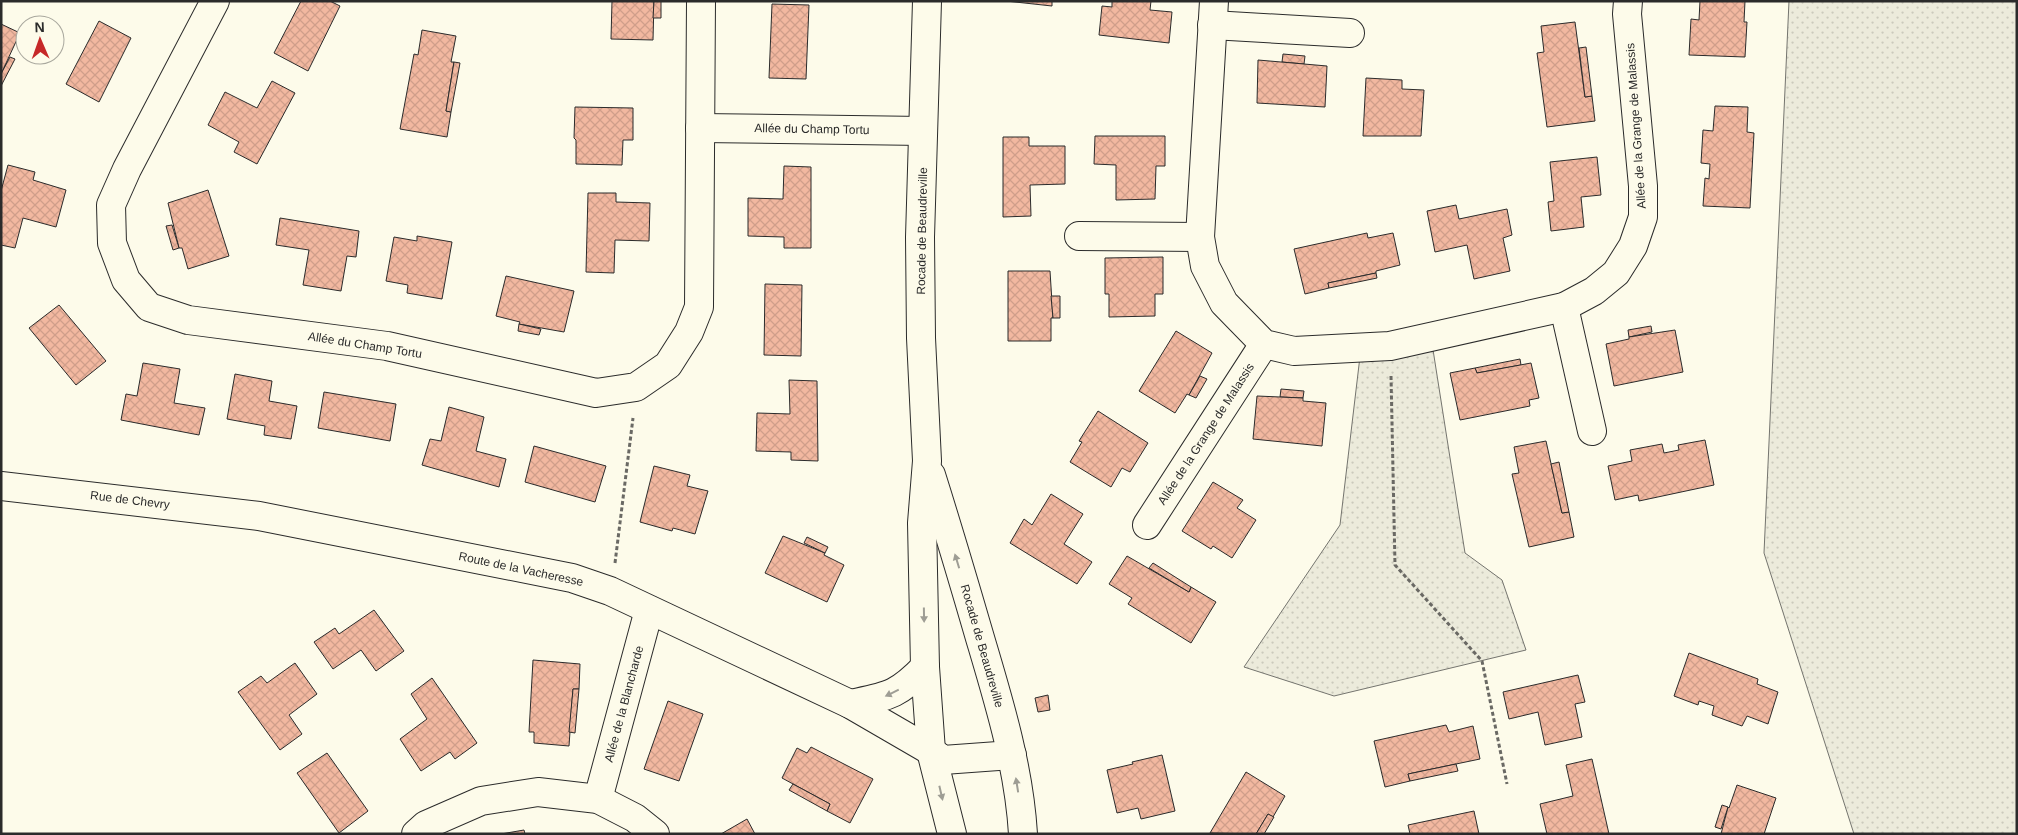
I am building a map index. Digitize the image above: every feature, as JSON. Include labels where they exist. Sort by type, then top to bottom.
[{"type":"street","name":"Allée du Champ Tortu","points":[[215,1],[127,169],[111,205],[112,243],[126,280],[149,307],[188,320],[387,346],[596,393],[636,388],[668,365],[689,332],[699,307],[701,1]]},
{"type":"street","name":"Rocade de Beaudreville","points":[[927,1],[920,237],[921,329],[927,461],[922,523],[925,667],[931,751],[952,834]]},
{"type":"street","name":"Allée de la Grange de Malassis","points":[[1148,525],[1264,344],[1294,351],[1390,346],[1564,307],[1594,291],[1616,273],[1632,246],[1642,217],[1643,186],[1627,14],[1628,1]]},
{"type":"street","points":[[1264,344],[1224,303],[1205,266],[1200,237],[1213,13],[1350,33]]},
{"type":"street","name":"Allée du Champ Tortu","points":[[700,128],[923,131]]},
{"type":"street","points":[[1080,236],[1200,237]]},
{"type":"street","points":[[1564,307],[1592,431]]},
{"type":"street","name":"Rocade de Beaudreville","points":[[927,461],[989,669],[1012,755],[1022,814],[1023,834]]},
{"type":"street","name":"Rue de Chevry","points":[[1,486],[259,516]]},
{"type":"street","name":"Route de la Vacheresse","points":[[259,516],[572,578],[610,591],[850,704],[931,751],[943,760],[1012,755]]},
{"type":"street","name":"Allée de la Blancharde","points":[[598,799],[650,610]]},
{"type":"street","points":[[850,704],[888,696],[907,685],[925,667]]},
{"type":"street","points":[[416,834],[426,825],[481,801],[538,792],[598,799],[635,818],[655,834]]},
{"type":"path","points":[[1390,346],[1395,565],[1482,661],[1507,784]]},
{"type":"path","points":[[610,591],[636,388]]},
{"type":"shaded area","points":[[1789,1],[2017,1],[2017,834],[1854,834],[1764,553]]},
{"type":"shaded area","points":[[1431,337],[1465,553],[1502,580],[1526,650],[1334,696],[1244,667],[1340,525],[1361,348]]},
{"type":"building","points":[[301,1],[330,1],[340,6],[308,71],[274,53]]},
{"type":"building","points":[[612,1],[654,1],[653,40],[611,39]]},
{"type":"building","points":[[654,1],[661,1],[661,18],[653,18]]},
{"type":"building","points":[[1006,1],[1052,1],[1052,6]]},
{"type":"building","points":[[1112,1],[1151,1],[1150,10],[1172,12],[1169,43],[1099,35],[1102,6],[1112,7]]},
{"type":"building","points":[[1700,1],[1745,1],[1744,22],[1747,22],[1745,57],[1689,55],[1691,19],[1699,20]]},
{"type":"building","points":[[772,4],[809,5],[806,79],[769,78]]},
{"type":"building","points":[[99,21],[131,38],[99,102],[66,84]]},
{"type":"building","points":[[1575,22],[1585,97],[1592,96],[1595,121],[1547,127],[1537,53],[1544,52],[1541,26]]},
{"type":"building","points":[[1,24],[15,31],[15,44],[1,74]]},
{"type":"building","points":[[422,30],[456,36],[451,62],[454,62],[446,111],[451,112],[447,137],[400,129],[414,54],[418,55]]},
{"type":"building","points":[[1586,47],[1592,96],[1585,97],[1579,48]]},
{"type":"building","points":[[1283,54],[1305,56],[1304,64],[1282,62]]},
{"type":"building","points":[[10,57],[15,59],[1,86],[1,74]]},
{"type":"building","points":[[1258,60],[1327,66],[1325,107],[1257,103]]},
{"type":"building","points":[[454,62],[460,63],[451,112],[446,111]]},
{"type":"building","points":[[1366,78],[1402,80],[1402,89],[1424,90],[1421,136],[1363,136]]},
{"type":"building","points":[[272,81],[295,93],[257,164],[234,152],[239,142],[208,125],[225,92],[257,108]]},
{"type":"building","points":[[1715,106],[1748,107],[1747,132],[1754,133],[1750,208],[1703,206],[1705,178],[1709,179],[1710,164],[1701,163],[1703,130],[1713,131]]},
{"type":"building","points":[[575,107],[633,108],[633,140],[623,140],[622,165],[576,164],[576,140],[574,138]]},
{"type":"building","points":[[1095,136],[1165,136],[1165,166],[1156,166],[1155,199],[1116,200],[1116,165],[1094,164]]},
{"type":"building","points":[[1003,137],[1029,137],[1029,146],[1065,146],[1065,184],[1030,185],[1031,216],[1003,217]]},
{"type":"building","points":[[1597,157],[1601,195],[1581,197],[1584,227],[1551,231],[1548,202],[1554,201],[1550,162]]},
{"type":"building","points":[[8,165],[35,172],[33,180],[66,190],[56,227],[23,218],[15,248],[1,245],[1,191]]},
{"type":"building","points":[[784,166],[811,167],[811,248],[784,248],[784,237],[748,236],[748,198],[783,199]]},
{"type":"building","points":[[208,190],[229,256],[188,269],[182,248],[179,248],[168,203]]},
{"type":"building","points":[[588,193],[616,193],[616,202],[650,203],[649,241],[615,240],[614,273],[586,272]]},
{"type":"building","points":[[1456,205],[1459,219],[1507,209],[1512,235],[1503,238],[1510,271],[1474,279],[1467,245],[1435,252],[1427,211]]},
{"type":"building","points":[[280,218],[359,231],[356,257],[347,256],[341,291],[303,285],[309,250],[276,245]]},
{"type":"building","points":[[172,225],[179,248],[173,250],[166,226]]},
{"type":"building","points":[[1367,233],[1368,238],[1393,233],[1400,265],[1376,271],[1376,273],[1328,283],[1329,288],[1305,294],[1294,249]]},
{"type":"building","points":[[417,236],[452,242],[442,299],[407,293],[408,285],[386,281],[394,237],[417,241]]},
{"type":"building","points":[[1163,257],[1163,294],[1155,294],[1155,316],[1109,317],[1109,294],[1105,294],[1105,258]]},
{"type":"building","points":[[1008,271],[1050,271],[1053,318],[1051,318],[1051,341],[1008,341]]},
{"type":"building","points":[[1376,273],[1377,278],[1329,288],[1328,283]]},
{"type":"building","points":[[506,276],[574,291],[564,332],[519,324],[520,322],[496,316]]},
{"type":"building","points":[[765,284],[802,285],[801,356],[764,355]]},
{"type":"building","points":[[1051,296],[1060,296],[1060,318],[1053,318]]},
{"type":"building","points":[[59,305],[106,361],[76,385],[29,328]]},
{"type":"building","points":[[519,324],[541,329],[539,335],[518,331]]},
{"type":"building","points":[[1651,326],[1652,332],[1629,337],[1628,330]]},
{"type":"building","points":[[1675,330],[1683,372],[1614,386],[1606,344],[1629,339],[1629,337]]},
{"type":"building","points":[[1176,331],[1212,353],[1189,395],[1187,394],[1175,413],[1139,391]]},
{"type":"building","points":[[1520,359],[1521,365],[1477,373],[1475,368]]},
{"type":"building","points":[[143,363],[180,369],[174,403],[205,408],[199,435],[121,420],[126,394],[137,396]]},
{"type":"building","points":[[1531,363],[1539,398],[1529,400],[1530,406],[1460,420],[1450,373],[1475,368],[1477,373]]},
{"type":"building","points":[[235,374],[272,381],[269,401],[297,406],[291,439],[264,435],[265,426],[227,419]]},
{"type":"building","points":[[1200,376],[1207,379],[1196,398],[1189,395]]},
{"type":"building","points":[[789,380],[817,381],[818,461],[791,460],[791,452],[756,451],[757,413],[790,414]]},
{"type":"building","points":[[1281,389],[1304,391],[1303,398],[1280,397]]},
{"type":"building","points":[[324,392],[396,404],[390,441],[318,428]]},
{"type":"building","points":[[1257,396],[1303,398],[1303,401],[1326,403],[1322,446],[1253,439]]},
{"type":"building","points":[[449,407],[484,417],[476,451],[506,459],[499,487],[422,465],[430,439],[441,441]]},
{"type":"building","points":[[1098,411],[1148,443],[1130,472],[1122,468],[1111,487],[1070,462],[1082,442],[1079,441]]},
{"type":"building","points":[[1705,440],[1714,485],[1639,501],[1638,495],[1615,500],[1608,466],[1632,461],[1630,450],[1662,444],[1664,453],[1679,450],[1678,445]]},
{"type":"building","points":[[1546,441],[1562,513],[1569,512],[1574,537],[1529,547],[1512,474],[1519,473],[1514,447]]},
{"type":"building","points":[[534,446],[606,466],[595,502],[525,482]]},
{"type":"building","points":[[1559,462],[1569,512],[1562,513],[1551,464]]},
{"type":"building","points":[[654,466],[690,475],[687,486],[708,491],[695,534],[673,528],[672,531],[640,522]]},
{"type":"building","points":[[1213,482],[1243,500],[1237,508],[1256,520],[1232,558],[1213,546],[1211,549],[1182,531]]},
{"type":"building","points":[[1051,494],[1083,514],[1064,544],[1092,562],[1077,584],[1010,543],[1024,519],[1032,525]]},
{"type":"building","points":[[783,536],[825,553],[824,555],[844,565],[827,602],[765,573]]},
{"type":"building","points":[[807,537],[828,547],[825,553],[804,543]]},
{"type":"building","points":[[1127,556],[1189,592],[1191,587],[1216,602],[1191,643],[1128,604],[1132,598],[1109,584]]},
{"type":"building","points":[[1153,563],[1191,587],[1189,592],[1149,568]]},
{"type":"building","points":[[374,610],[404,651],[376,671],[361,650],[333,669],[314,642],[335,628],[339,634]]},
{"type":"building","points":[[1689,653],[1758,679],[1757,684],[1778,692],[1768,724],[1747,716],[1742,726],[1712,715],[1714,706],[1699,701],[1698,705],[1674,696]]},
{"type":"building","points":[[533,660],[580,664],[579,689],[573,689],[569,746],[534,743],[534,732],[529,732]]},
{"type":"building","points":[[295,663],[317,694],[289,715],[302,734],[280,750],[238,692],[261,676],[267,683]]},
{"type":"building","points":[[1578,675],[1585,702],[1575,704],[1582,737],[1545,745],[1538,712],[1509,719],[1503,692]]},
{"type":"building","points":[[432,678],[477,743],[455,759],[450,752],[421,771],[400,739],[427,719],[411,694]]},
{"type":"building","points":[[573,689],[579,689],[575,733],[569,732]]},
{"type":"building","points":[[1048,695],[1050,710],[1038,712],[1035,698]]},
{"type":"building","points":[[668,701],[703,714],[679,781],[644,769]]},
{"type":"building","points":[[1446,725],[1449,732],[1473,726],[1480,759],[1408,774],[1410,781],[1385,787],[1374,741]]},
{"type":"building","points":[[811,747],[873,779],[850,823],[827,811],[830,804],[782,778],[797,748],[807,753]]},
{"type":"building","points":[[327,753],[368,811],[339,833],[297,773]]},
{"type":"building","points":[[1162,755],[1175,811],[1141,819],[1138,808],[1117,813],[1107,770]]},
{"type":"building","points":[[1592,759],[1609,834],[1547,834],[1540,804],[1573,796],[1566,765]]},
{"type":"building","points":[[1456,764],[1458,771],[1410,781],[1408,774]]},
{"type":"building","points":[[1246,772],[1285,796],[1273,817],[1268,814],[1256,834],[1210,833]]},
{"type":"building","points":[[793,784],[830,804],[827,811],[789,790]]},
{"type":"building","points":[[1737,785],[1776,798],[1764,834],[1721,834],[1728,807]]},
{"type":"building","points":[[1722,805],[1728,807],[1721,829],[1715,827]]},
{"type":"building","points":[[1474,811],[1479,834],[1410,834],[1408,825]]},
{"type":"building","points":[[1268,814],[1274,817],[1264,834],[1256,834]]},
{"type":"building","points":[[747,819],[755,834],[721,834]]},
{"type":"building","points":[[524,830],[525,834],[501,834]]}]
